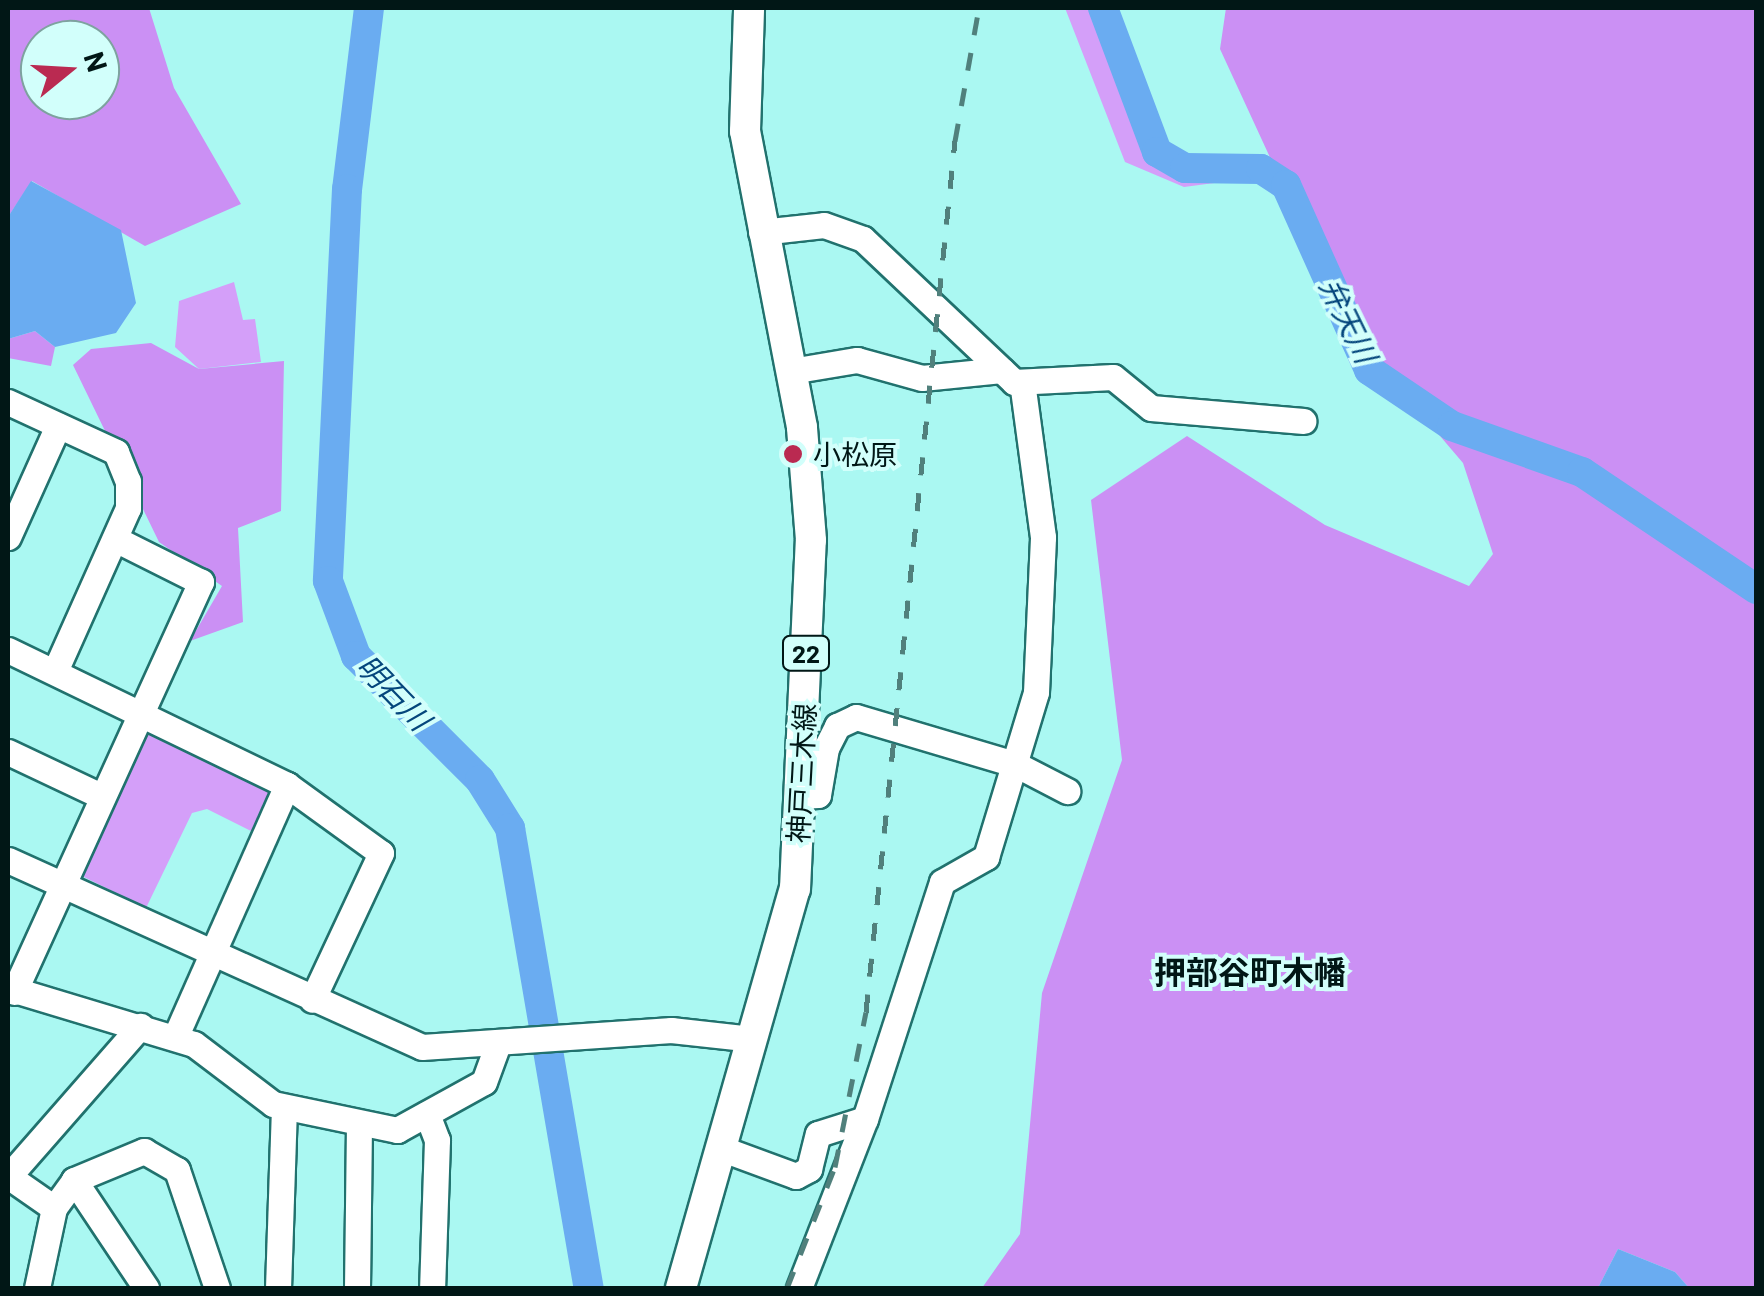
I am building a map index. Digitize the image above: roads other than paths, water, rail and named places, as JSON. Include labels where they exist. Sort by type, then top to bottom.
[{"type":"main road","name":"神戸三木線","points":[[680,1288],[795,889],[811,540],[790,371],[745,130],[749,8]]},
{"type":"street","points":[[762,232],[824,225],[862,238],[1012,376],[1043,537],[1036,692],[986,858],[942,882],[865,1120],[799,1288]]},
{"type":"street","points":[[790,371],[857,360],[922,378],[1112,377],[1151,408],[1303,421]]},
{"type":"street","points":[[8,402],[116,452],[128,508],[54,671]]},
{"type":"street","points":[[8,536],[58,426]]},
{"type":"street","points":[[115,538],[201,582],[11,990],[176,1036],[284,1108],[397,1130],[484,1082],[496,1049]]},
{"type":"street","points":[[8,650],[287,785],[381,853],[312,1000]]},
{"type":"street","points":[[800,796],[818,795],[837,726],[856,717],[1016,764],[1067,792]]},
{"type":"street","points":[[8,752],[102,796]]},
{"type":"street","points":[[176,1036],[287,785]]},
{"type":"street","points":[[8,860],[422,1047],[496,1049],[671,1030],[752,1038]]},
{"type":"street","points":[[54,1208],[8,1176],[140,1026]]},
{"type":"street","points":[[278,1288],[284,1108]]},
{"type":"street","points":[[427,1114],[437,1140],[432,1288]]},
{"type":"street","points":[[720,1148],[796,1176],[808,1169],[818,1134],[865,1120]]},
{"type":"street","points":[[357,1288],[359,1123]]},
{"type":"street","points":[[37,1288],[54,1208],[74,1180],[144,1151],[164,1158],[177,1170],[217,1288]]},
{"type":"street","points":[[74,1180],[146,1288]]},
{"type":"water","points":[[31,181],[121,230],[136,303],[116,333],[55,347],[35,331],[8,339],[8,217]]},
{"type":"water","points":[[1618,1249],[1675,1272],[1689,1288],[1598,1288]]},
{"type":"waterway","name":"明石川","points":[[369,8],[347,189],[328,581],[356,656],[480,780],[510,828],[589,1288]]},
{"type":"waterway","name":"弁天川","points":[[1103,8],[1157,152],[1185,168],[1261,169],[1286,185],[1369,370],[1452,426],[1582,472],[1756,589]]},
{"type":"railway","points":[[787,1288],[835,1167],[866,1012],[955,141],[979,8]]},
{"type":"place","name":"小松原","points":[[793,454]]},
{"type":"district","name":"押部谷町木幡","points":[[1250,971]]}]
